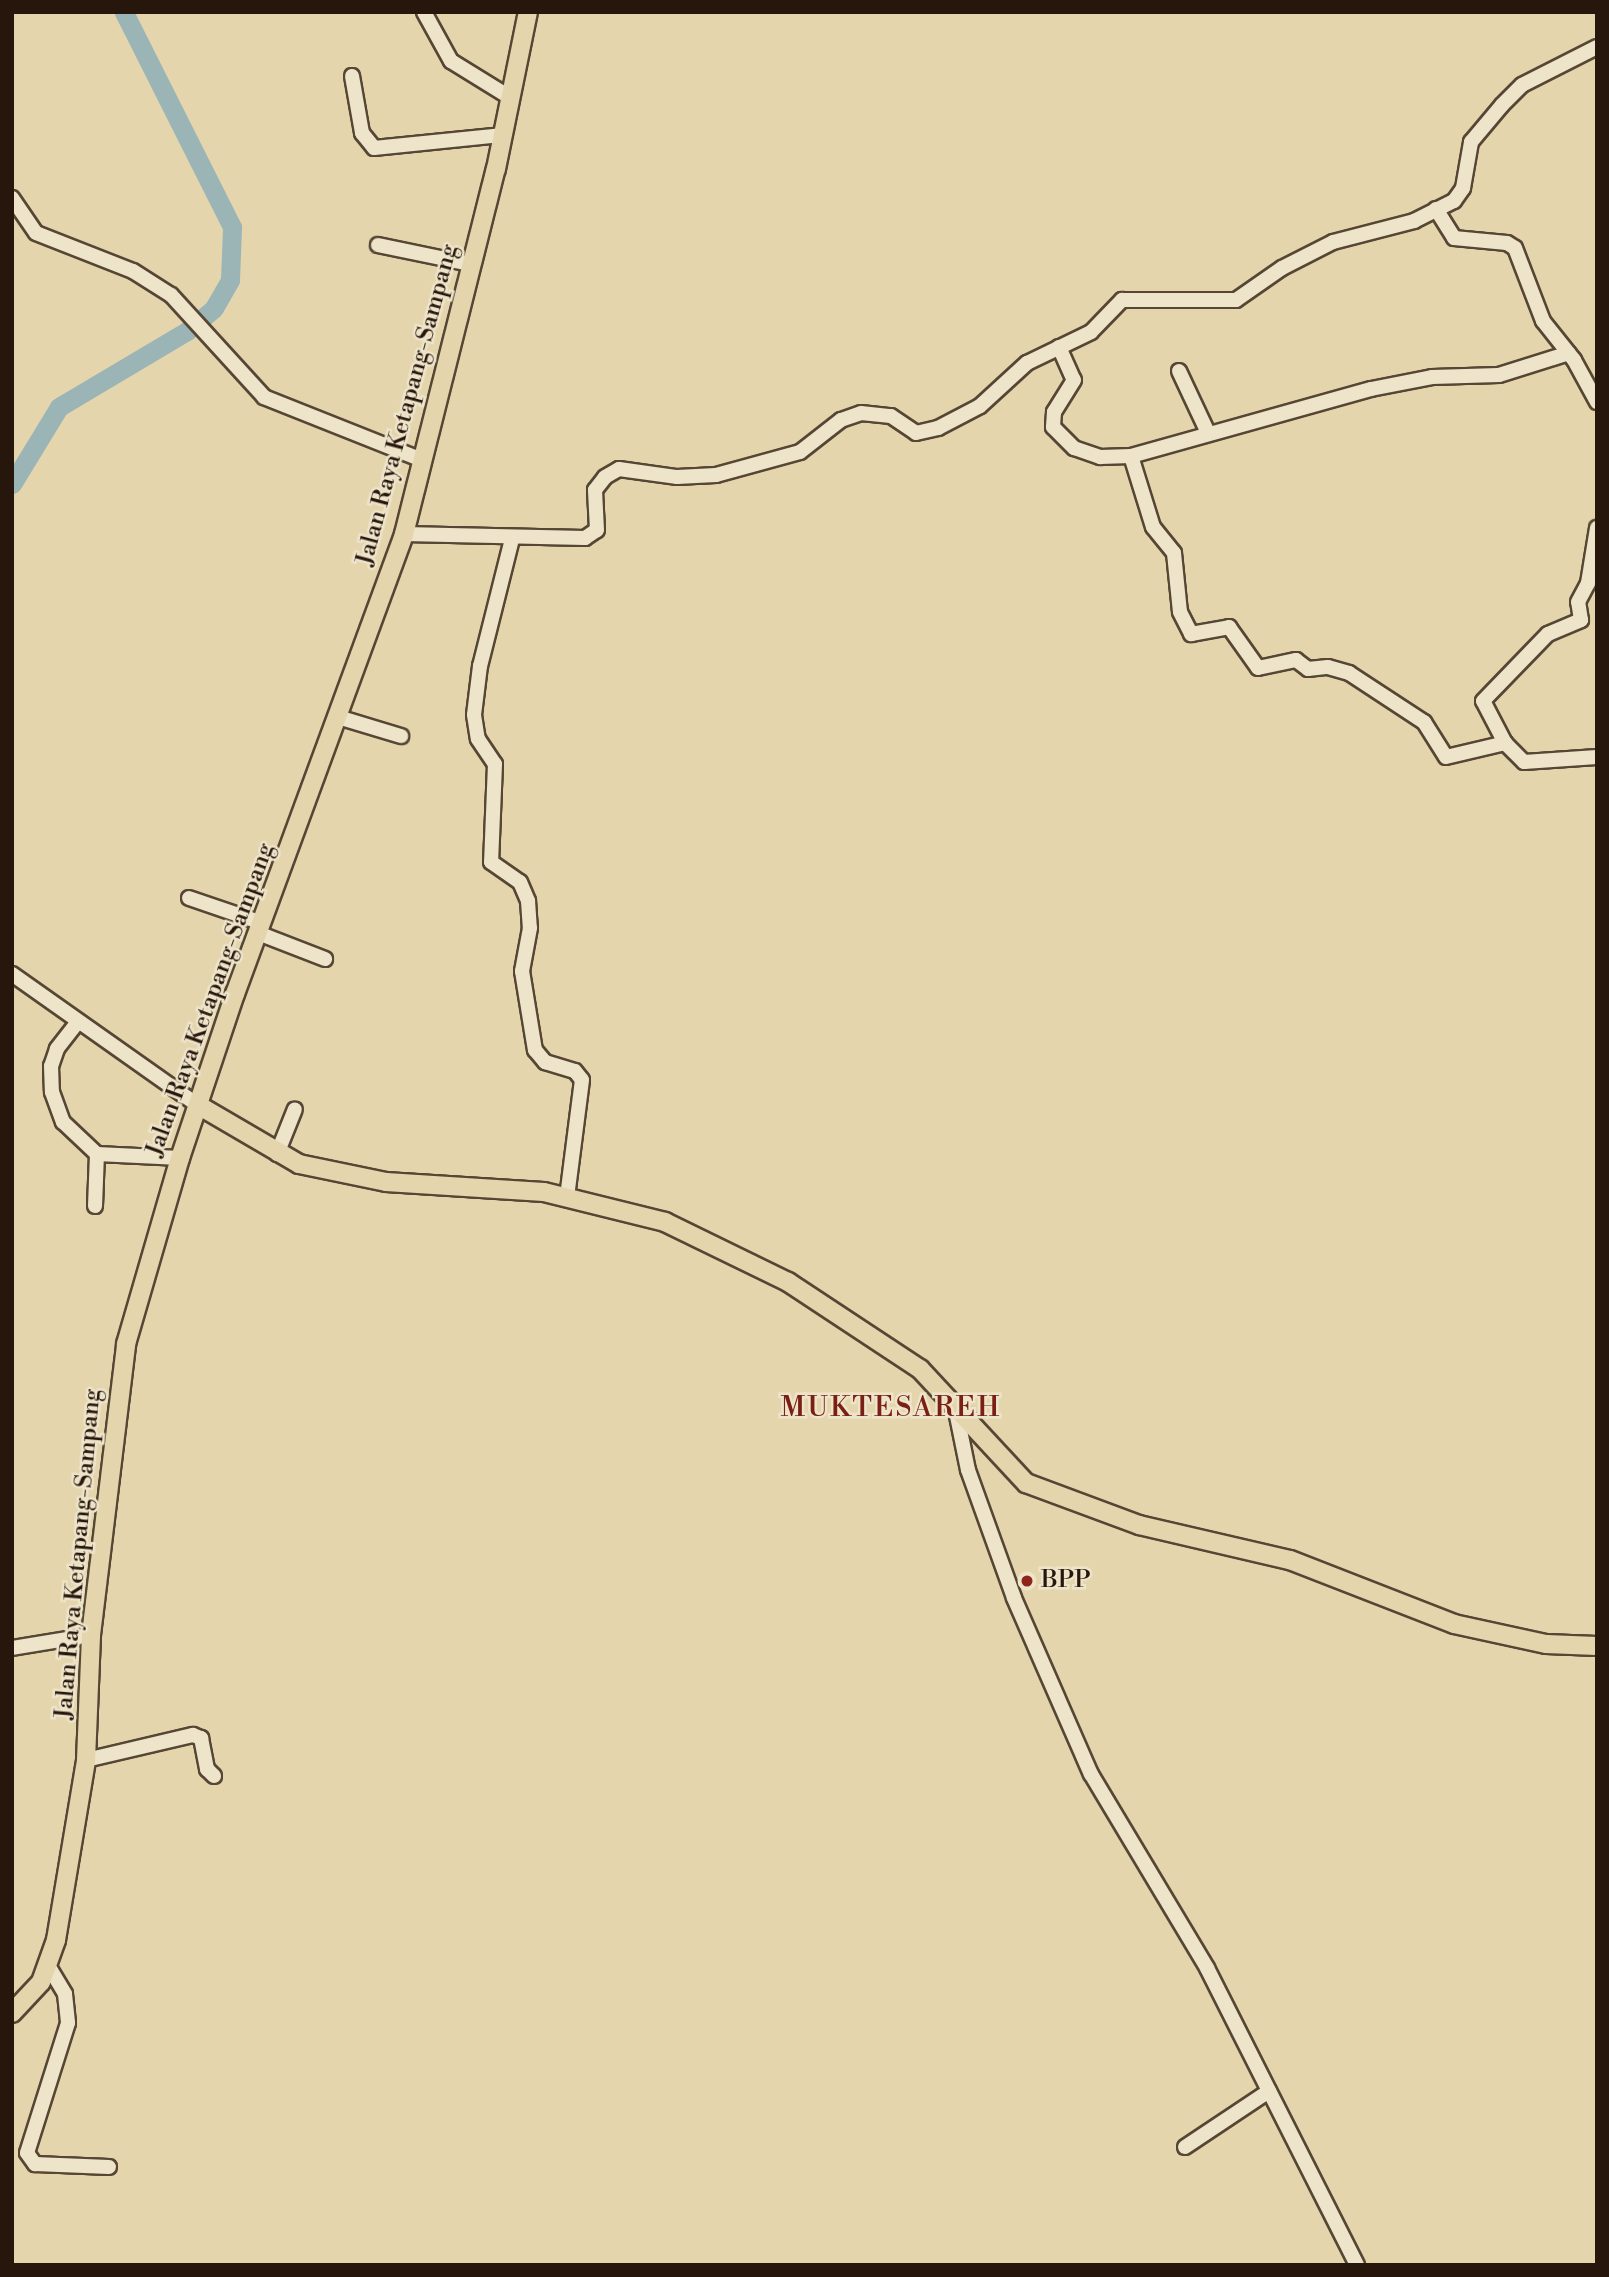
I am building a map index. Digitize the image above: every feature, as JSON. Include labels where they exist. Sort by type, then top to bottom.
[{"type":"main road","name":"Jalan Raya Ketapang-Sampang","points":[[12,2013],[31,1995],[49,1967],[86,1760],[91,1635],[126,1344],[198,1105],[404,534],[420,459],[503,135],[528,12]]},
{"type":"main road","points":[[198,1105],[277,1154],[299,1164],[364,1179],[495,1186],[567,1197],[665,1222],[788,1282],[919,1369],[1026,1483],[1139,1525],[1290,1560],[1434,1618],[1546,1644],[1597,1646]]},
{"type":"street","points":[[424,12],[456,67],[511,98]]},
{"type":"street","points":[[404,534],[512,539],[594,536],[596,490],[605,477],[619,469],[677,478],[716,475],[800,452],[841,420],[861,413],[891,416],[916,433],[930,431],[980,406],[1017,370],[1091,332],[1122,300],[1236,300],[1282,268],[1333,242],[1414,221],[1436,209],[1461,194],[1471,142],[1517,89],[1597,47]]},
{"type":"street","points":[[352,76],[362,133],[374,148],[503,135]]},
{"type":"street","points":[[12,198],[36,233],[147,278],[192,316],[247,382],[273,402],[420,459]]},
{"type":"street","points":[[1436,209],[1454,238],[1507,243],[1515,248],[1543,321],[1569,353],[1597,402]]},
{"type":"street","points":[[379,245],[470,264]]},
{"type":"street","points":[[1059,347],[1074,380],[1054,412],[1055,432],[1088,454],[1131,456],[1208,433],[1239,429],[1371,388],[1433,377],[1499,374],[1569,353]]},
{"type":"street","points":[[1180,371],[1208,433]]},
{"type":"street","points":[[1131,456],[1153,527],[1174,553],[1180,612],[1190,633],[1229,627],[1261,669],[1296,660],[1308,669],[1328,667],[1349,673],[1424,722],[1446,758],[1505,743]]},
{"type":"street","points":[[1597,528],[1588,583],[1578,603],[1581,620],[1548,634],[1483,701],[1505,743],[1524,762],[1597,757]]},
{"type":"street","points":[[512,539],[480,666],[474,715],[478,739],[495,764],[491,862],[520,882],[528,901],[530,928],[522,971],[535,1050],[545,1062],[575,1070],[582,1080],[567,1197]]},
{"type":"street","points":[[338,717],[401,736]]},
{"type":"street","points":[[188,898],[325,959]]},
{"type":"street","points":[[12,974],[77,1023],[198,1105]]},
{"type":"street","points":[[77,1023],[57,1049],[51,1066],[51,1092],[64,1122],[97,1154],[180,1158]]},
{"type":"street","points":[[277,1154],[295,1109]]},
{"type":"street","points":[[95,1206],[97,1154]]},
{"type":"street","points":[[956,1411],[968,1470],[998,1553],[1068,1725],[1110,1812],[1207,1968],[1357,2265]]},
{"type":"street","points":[[12,1648],[91,1635]]},
{"type":"street","points":[[86,1760],[193,1735],[201,1738],[207,1769],[214,1776]]},
{"type":"street","points":[[49,1967],[65,1994],[68,2023],[27,2153],[35,2164],[109,2167]]},
{"type":"street","points":[[1185,2147],[1269,2091]]},
{"type":"waterway","points":[[12,484],[59,407],[187,331],[214,308],[230,280],[232,227],[124,12]]},
{"type":"place","name":"BPP","points":[[1027,1581]]},
{"type":"district","name":"MUKTESAREH","points":[[891,1408]]}]
